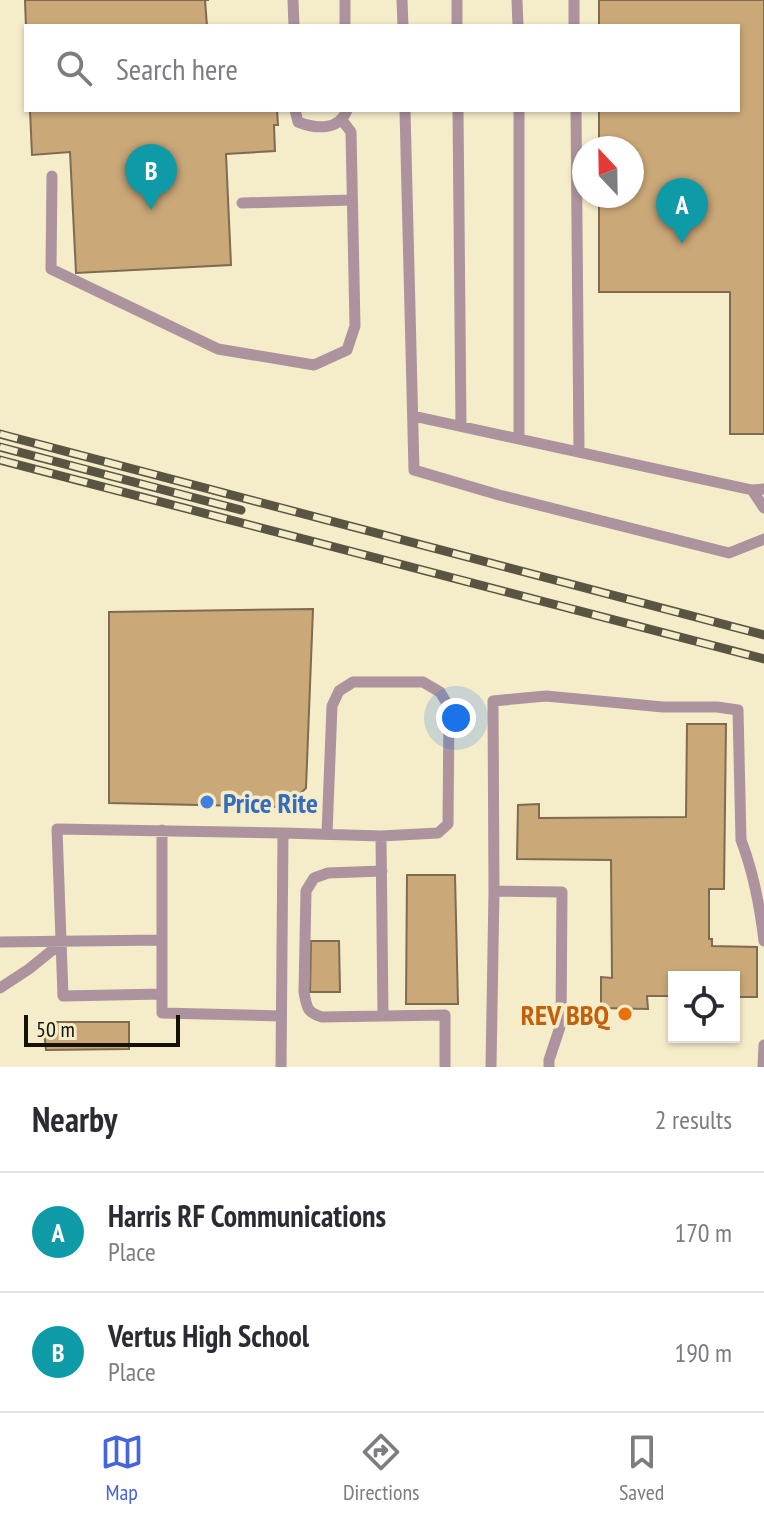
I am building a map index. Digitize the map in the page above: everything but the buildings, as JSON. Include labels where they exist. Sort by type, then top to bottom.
[{"type":"lane","points":[[293,0],[294,24]]},
{"type":"lane","points":[[345,0],[345,24]]},
{"type":"lane","points":[[402,0],[403,24]]},
{"type":"lane","points":[[457,0],[457,24]]},
{"type":"lane","points":[[517,0],[518,24]]},
{"type":"lane","points":[[574,0],[574,24]]},
{"type":"lane","points":[[52,176],[51,269],[218,349],[314,365],[347,350],[355,326],[351,132],[344,115],[329,127],[309,126],[298,122],[296,112]]},
{"type":"lane","points":[[405,112],[414,470],[499,495],[729,553],[764,539]]},
{"type":"lane","points":[[458,112],[461,426]]},
{"type":"lane","points":[[519,112],[519,439]]},
{"type":"lane","points":[[576,112],[579,452]]},
{"type":"lane","points":[[242,203],[352,200]]},
{"type":"lane","points":[[413,416],[758,490],[764,508]]},
{"type":"lane","points":[[162,994],[63,996],[57,829],[381,836],[438,833],[448,824],[449,707],[440,692],[423,682],[353,682],[339,691],[332,706],[327,834]]},
{"type":"lane","points":[[491,1067],[493,701],[546,696],[663,707],[738,710],[741,840],[762,919],[764,941]]},
{"type":"lane","points":[[162,830],[162,1013],[281,1016]]},
{"type":"lane","points":[[281,1067],[283,833]]},
{"type":"lane","points":[[381,836],[383,1016]]},
{"type":"lane","points":[[382,871],[328,873],[314,878],[306,891],[304,992],[307,1008],[322,1017],[445,1015],[445,1067]]},
{"type":"lane","points":[[494,891],[562,892],[561,1024],[549,1067]]},
{"type":"lane","points":[[0,942],[162,940]]},
{"type":"lane","points":[[0,988],[62,942]]},
{"type":"lane","points":[[763,1067],[764,1045]]},
{"type":"railway","points":[[0,434],[764,635]]},
{"type":"railway","points":[[0,447],[241,510]]},
{"type":"railway","points":[[0,460],[764,659]]},
{"type":"place","name":"Vertus High School","points":[[151,210]]},
{"type":"place","name":"Harris RF Communications","points":[[682,244]]},
{"type":"place","name":"Price Rite","points":[[207,802]]},
{"type":"place","name":"REV BBQ","points":[[625,1014]]}]
